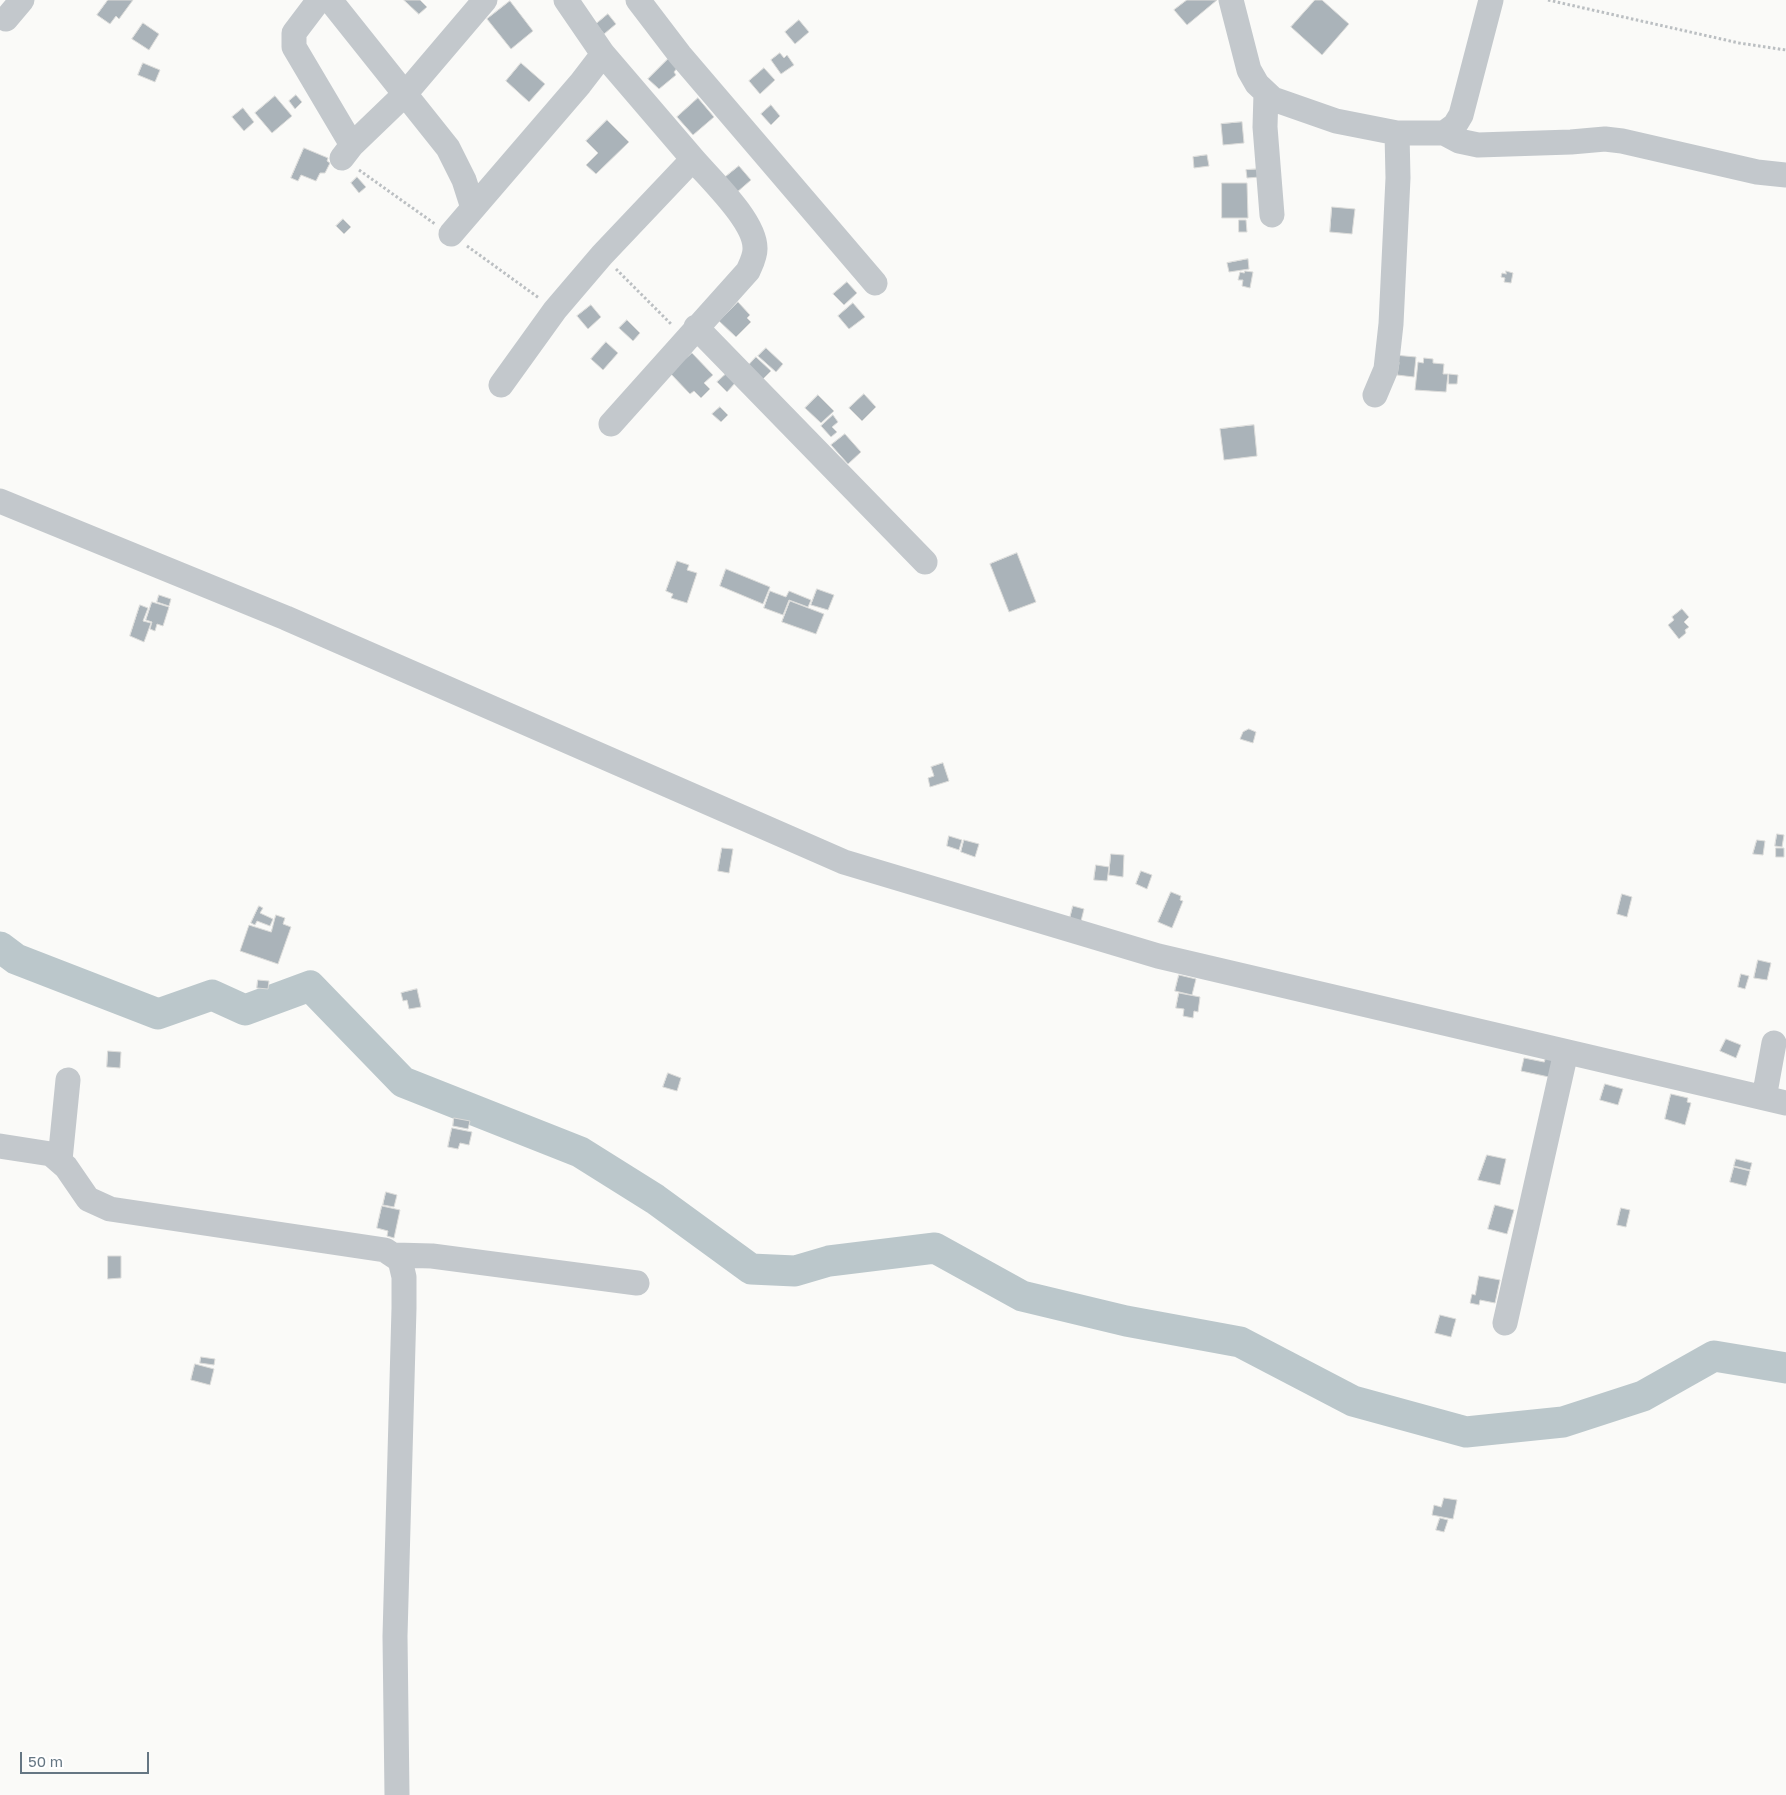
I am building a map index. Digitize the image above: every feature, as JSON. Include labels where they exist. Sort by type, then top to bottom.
[{"type":"street","points":[[6,19],[22,0]]},
{"type":"street","points":[[319,0],[294,33],[294,47],[347,151],[405,94],[485,0]]},
{"type":"street","points":[[330,0],[448,148],[464,180],[473,208]]},
{"type":"street","points":[[566,0],[603,54],[747,224],[755,247],[754,258],[748,271],[611,424]]},
{"type":"street","points":[[638,0],[680,55],[876,283]]},
{"type":"street","points":[[1232,0],[1249,70],[1257,84],[1273,99],[1336,121],[1397,133],[1444,134],[1459,141],[1478,145],[1605,139],[1622,140],[1757,172],[1786,175]]},
{"type":"street","points":[[1444,134],[1455,125],[1461,115],[1491,0]]},
{"type":"street","points":[[451,234],[580,84],[603,54]]},
{"type":"street","points":[[1266,93],[1265,127],[1272,215]]},
{"type":"street","points":[[1375,395],[1386,370],[1391,324],[1398,178],[1397,133]]},
{"type":"street","points":[[501,385],[556,310],[602,255],[693,159]]},
{"type":"street","points":[[691,333],[926,562]]},
{"type":"street","points":[[0,501],[286,618],[844,862],[1158,956],[1775,1100],[1774,1043]]},
{"type":"street","points":[[1504,1323],[1566,1052]]},
{"type":"street","points":[[60,1160],[68,1080]]},
{"type":"street","points":[[0,1146],[51,1154],[60,1160],[88,1199],[110,1209],[385,1250],[395,1255],[432,1256],[637,1283]]},
{"type":"street","points":[[395,1255],[403,1267],[404,1278],[395,1636],[397,1795]]},
{"type":"path","points":[[1548,0],[1739,43],[1786,50]]},
{"type":"path","points":[[602,255],[691,333]]},
{"type":"building","points":[[108,0],[133,0],[119,19],[116,16],[110,24],[97,15]]},
{"type":"building","points":[[404,0],[420,0],[427,7],[419,14]]},
{"type":"building","points":[[1187,0],[1217,0],[1187,25],[1174,10]]},
{"type":"building","points":[[1315,0],[1322,0],[1349,24],[1322,55],[1291,27]]},
{"type":"building","points":[[510,1],[533,31],[511,49],[487,19]]},
{"type":"building","points":[[608,14],[616,24],[604,34],[596,24]]},
{"type":"building","points":[[799,20],[809,32],[795,44],[785,32]]},
{"type":"building","points":[[143,23],[159,34],[149,50],[132,39]]},
{"type":"building","points":[[780,53],[784,58],[787,55],[794,65],[781,74],[771,60]]},
{"type":"building","points":[[669,58],[678,67],[674,72],[676,75],[659,89],[648,79]]},
{"type":"building","points":[[143,63],[160,70],[155,82],[138,75]]},
{"type":"building","points":[[521,63],[545,84],[529,102],[506,81]]},
{"type":"building","points":[[764,68],[775,80],[760,94],[749,81]]},
{"type":"building","points":[[296,95],[302,102],[295,109],[289,101]]},
{"type":"building","points":[[275,96],[292,116],[272,133],[255,113]]},
{"type":"building","points":[[698,98],[714,117],[693,135],[677,117]]},
{"type":"building","points":[[771,105],[780,116],[771,125],[761,114]]},
{"type":"building","points":[[243,108],[254,122],[244,131],[232,117]]},
{"type":"building","points":[[607,120],[629,142],[596,174],[586,165],[598,153],[586,141]]},
{"type":"building","points":[[1242,122],[1244,143],[1223,145],[1221,124]]},
{"type":"building","points":[[304,148],[328,158],[327,161],[330,163],[325,173],[320,173],[316,181],[301,175],[298,181],[291,178]]},
{"type":"building","points":[[1207,155],[1209,166],[1194,168],[1193,157]]},
{"type":"building","points":[[739,166],[751,180],[736,193],[724,178]]},
{"type":"building","points":[[1260,169],[1260,177],[1247,178],[1246,170]]},
{"type":"building","points":[[357,177],[366,187],[359,193],[351,183]]},
{"type":"building","points":[[1222,183],[1247,183],[1248,218],[1222,218]]},
{"type":"building","points":[[1332,207],[1355,209],[1352,234],[1330,232]]},
{"type":"building","points":[[343,219],[351,227],[344,234],[336,226]]},
{"type":"building","points":[[1239,220],[1246,220],[1247,232],[1239,232]]},
{"type":"building","points":[[1248,259],[1249,269],[1229,272],[1227,263]]},
{"type":"building","points":[[1245,271],[1253,272],[1250,288],[1242,286],[1243,280],[1238,280],[1240,272],[1244,273]]},
{"type":"building","points":[[1506,271],[1513,273],[1511,283],[1504,282],[1505,278],[1501,277],[1502,273],[1506,274]]},
{"type":"building","points":[[847,282],[857,293],[844,305],[833,294]]},
{"type":"building","points":[[738,302],[750,315],[747,318],[751,322],[736,337],[719,321]]},
{"type":"building","points":[[853,303],[865,317],[849,329],[838,316]]},
{"type":"building","points":[[591,305],[601,317],[588,329],[577,316]]},
{"type":"building","points":[[627,320],[640,333],[633,341],[619,328]]},
{"type":"building","points":[[606,342],[618,353],[603,370],[591,359]]},
{"type":"building","points":[[766,348],[783,364],[776,372],[758,356]]},
{"type":"building","points":[[692,353],[713,375],[704,383],[710,389],[701,398],[694,391],[690,394],[670,373]]},
{"type":"building","points":[[1394,355],[1416,357],[1414,377],[1397,375],[1399,363]]},
{"type":"building","points":[[756,357],[771,371],[760,382],[746,368]]},
{"type":"building","points":[[1424,358],[1433,359],[1433,363],[1444,364],[1443,374],[1448,374],[1446,392],[1415,390],[1418,362],[1423,363]]},
{"type":"building","points":[[727,373],[736,382],[727,392],[717,382]]},
{"type":"building","points":[[1449,374],[1458,375],[1457,384],[1449,384]]},
{"type":"building","points":[[864,394],[876,407],[862,421],[849,408]]},
{"type":"building","points":[[818,395],[834,411],[821,423],[805,408]]},
{"type":"building","points":[[720,407],[728,415],[721,422],[712,414]]},
{"type":"building","points":[[833,415],[838,422],[832,427],[837,432],[831,437],[821,426]]},
{"type":"building","points":[[1254,425],[1257,456],[1224,460],[1220,429]]},
{"type":"building","points":[[845,434],[861,452],[848,464],[831,445]]},
{"type":"building","points":[[1017,553],[1036,602],[1009,612],[990,564]]},
{"type":"building","points":[[677,561],[689,565],[687,570],[697,573],[687,603],[671,598],[673,594],[666,591]]},
{"type":"building","points":[[726,569],[770,587],[763,604],[720,586]]},
{"type":"building","points":[[817,589],[834,595],[828,610],[811,605]]},
{"type":"building","points":[[770,591],[786,597],[789,591],[811,600],[808,607],[789,600],[783,615],[764,608]]},
{"type":"building","points":[[159,595],[171,599],[169,606],[157,602]]},
{"type":"building","points":[[790,601],[824,614],[816,634],[782,622]]},
{"type":"building","points":[[152,602],[169,607],[163,626],[157,624],[155,631],[150,629],[152,622],[146,620]]},
{"type":"building","points":[[140,605],[148,608],[143,621],[151,623],[144,642],[130,636]]},
{"type":"building","points":[[1682,609],[1689,617],[1684,622],[1689,627],[1685,630],[1686,633],[1679,639],[1668,625],[1674,620],[1672,617]]},
{"type":"building","points":[[1249,729],[1256,732],[1253,743],[1240,739],[1243,732]]},
{"type":"building","points":[[943,763],[949,781],[930,787],[928,778],[934,776],[931,767]]},
{"type":"building","points":[[1777,834],[1784,835],[1782,847],[1775,846]]},
{"type":"building","points":[[949,836],[962,840],[959,850],[947,846]]},
{"type":"building","points":[[964,840],[979,844],[975,857],[961,852]]},
{"type":"building","points":[[1757,840],[1765,841],[1763,855],[1753,854]]},
{"type":"building","points":[[722,848],[733,849],[729,873],[718,871]]},
{"type":"building","points":[[1776,848],[1784,848],[1784,857],[1776,857]]},
{"type":"building","points":[[1111,854],[1124,855],[1123,877],[1109,875]]},
{"type":"building","points":[[1096,865],[1109,867],[1107,881],[1094,880]]},
{"type":"building","points":[[1141,871],[1152,875],[1147,889],[1136,884]]},
{"type":"building","points":[[1171,892],[1181,896],[1180,900],[1183,901],[1172,928],[1158,922]]},
{"type":"building","points":[[1622,894],[1632,897],[1627,917],[1617,914]]},
{"type":"building","points":[[259,906],[263,908],[260,913],[273,919],[270,926],[257,921],[255,925],[251,923]]},
{"type":"building","points":[[1073,906],[1084,909],[1081,921],[1070,918]]},
{"type":"building","points":[[276,915],[285,918],[283,924],[291,927],[278,964],[240,951],[249,925],[271,932]]},
{"type":"building","points":[[1758,960],[1771,963],[1767,980],[1754,978]]},
{"type":"building","points":[[1741,974],[1749,976],[1745,989],[1738,987]]},
{"type":"building","points":[[1179,975],[1196,979],[1192,995],[1175,991]]},
{"type":"building","points":[[258,980],[269,981],[268,989],[257,988]]},
{"type":"building","points":[[417,989],[421,1007],[409,1009],[407,1000],[403,1001],[401,993]]},
{"type":"building","points":[[1179,993],[1200,997],[1198,1012],[1194,1011],[1193,1018],[1183,1016],[1184,1009],[1176,1008]]},
{"type":"building","points":[[1726,1039],[1741,1045],[1736,1058],[1720,1051]]},
{"type":"building","points":[[108,1051],[121,1052],[120,1068],[107,1067]]},
{"type":"building","points":[[1546,1057],[1553,1059],[1549,1077],[1521,1071],[1524,1058],[1544,1062]]},
{"type":"building","points":[[668,1073],[681,1078],[677,1091],[663,1087]]},
{"type":"building","points":[[1605,1084],[1623,1089],[1618,1105],[1600,1100]]},
{"type":"building","points":[[1671,1094],[1688,1098],[1687,1102],[1691,1103],[1685,1125],[1665,1119]]},
{"type":"building","points":[[454,1118],[470,1121],[468,1129],[453,1126]]},
{"type":"building","points":[[452,1128],[472,1132],[469,1145],[460,1143],[458,1149],[448,1147]]},
{"type":"building","points":[[1487,1155],[1506,1159],[1500,1185],[1478,1180]]},
{"type":"building","points":[[1736,1159],[1752,1163],[1750,1170],[1734,1166]]},
{"type":"building","points":[[1734,1167],[1750,1171],[1746,1186],[1730,1182]]},
{"type":"building","points":[[386,1192],[397,1195],[394,1207],[383,1205]]},
{"type":"building","points":[[1495,1205],[1514,1210],[1507,1234],[1488,1229]]},
{"type":"building","points":[[382,1206],[400,1210],[394,1238],[387,1236],[388,1231],[377,1228]]},
{"type":"building","points":[[1621,1208],[1630,1210],[1626,1227],[1617,1225]]},
{"type":"building","points":[[108,1256],[121,1256],[121,1278],[108,1279]]},
{"type":"building","points":[[1479,1276],[1500,1280],[1495,1303],[1480,1300],[1479,1305],[1470,1303],[1472,1294],[1475,1295]]},
{"type":"building","points":[[1440,1315],[1456,1319],[1451,1337],[1435,1333]]},
{"type":"building","points":[[201,1357],[215,1359],[214,1365],[200,1363]]},
{"type":"building","points":[[195,1364],[214,1369],[210,1385],[191,1380]]},
{"type":"building","points":[[1444,1498],[1457,1500],[1453,1519],[1432,1515],[1434,1505],[1441,1507]]},
{"type":"building","points":[[1440,1518],[1448,1520],[1444,1532],[1436,1530]]},
{"type":"waterway","points":[[0,947],[16,959],[158,1014],[212,995],[245,1010],[310,986],[403,1082],[580,1152],[655,1199],[751,1269],[795,1271],[829,1261],[935,1248],[1022,1296],[1126,1321],[1240,1342],[1353,1401],[1466,1432],[1563,1422],[1643,1396],[1714,1356],[1786,1368]]}]
